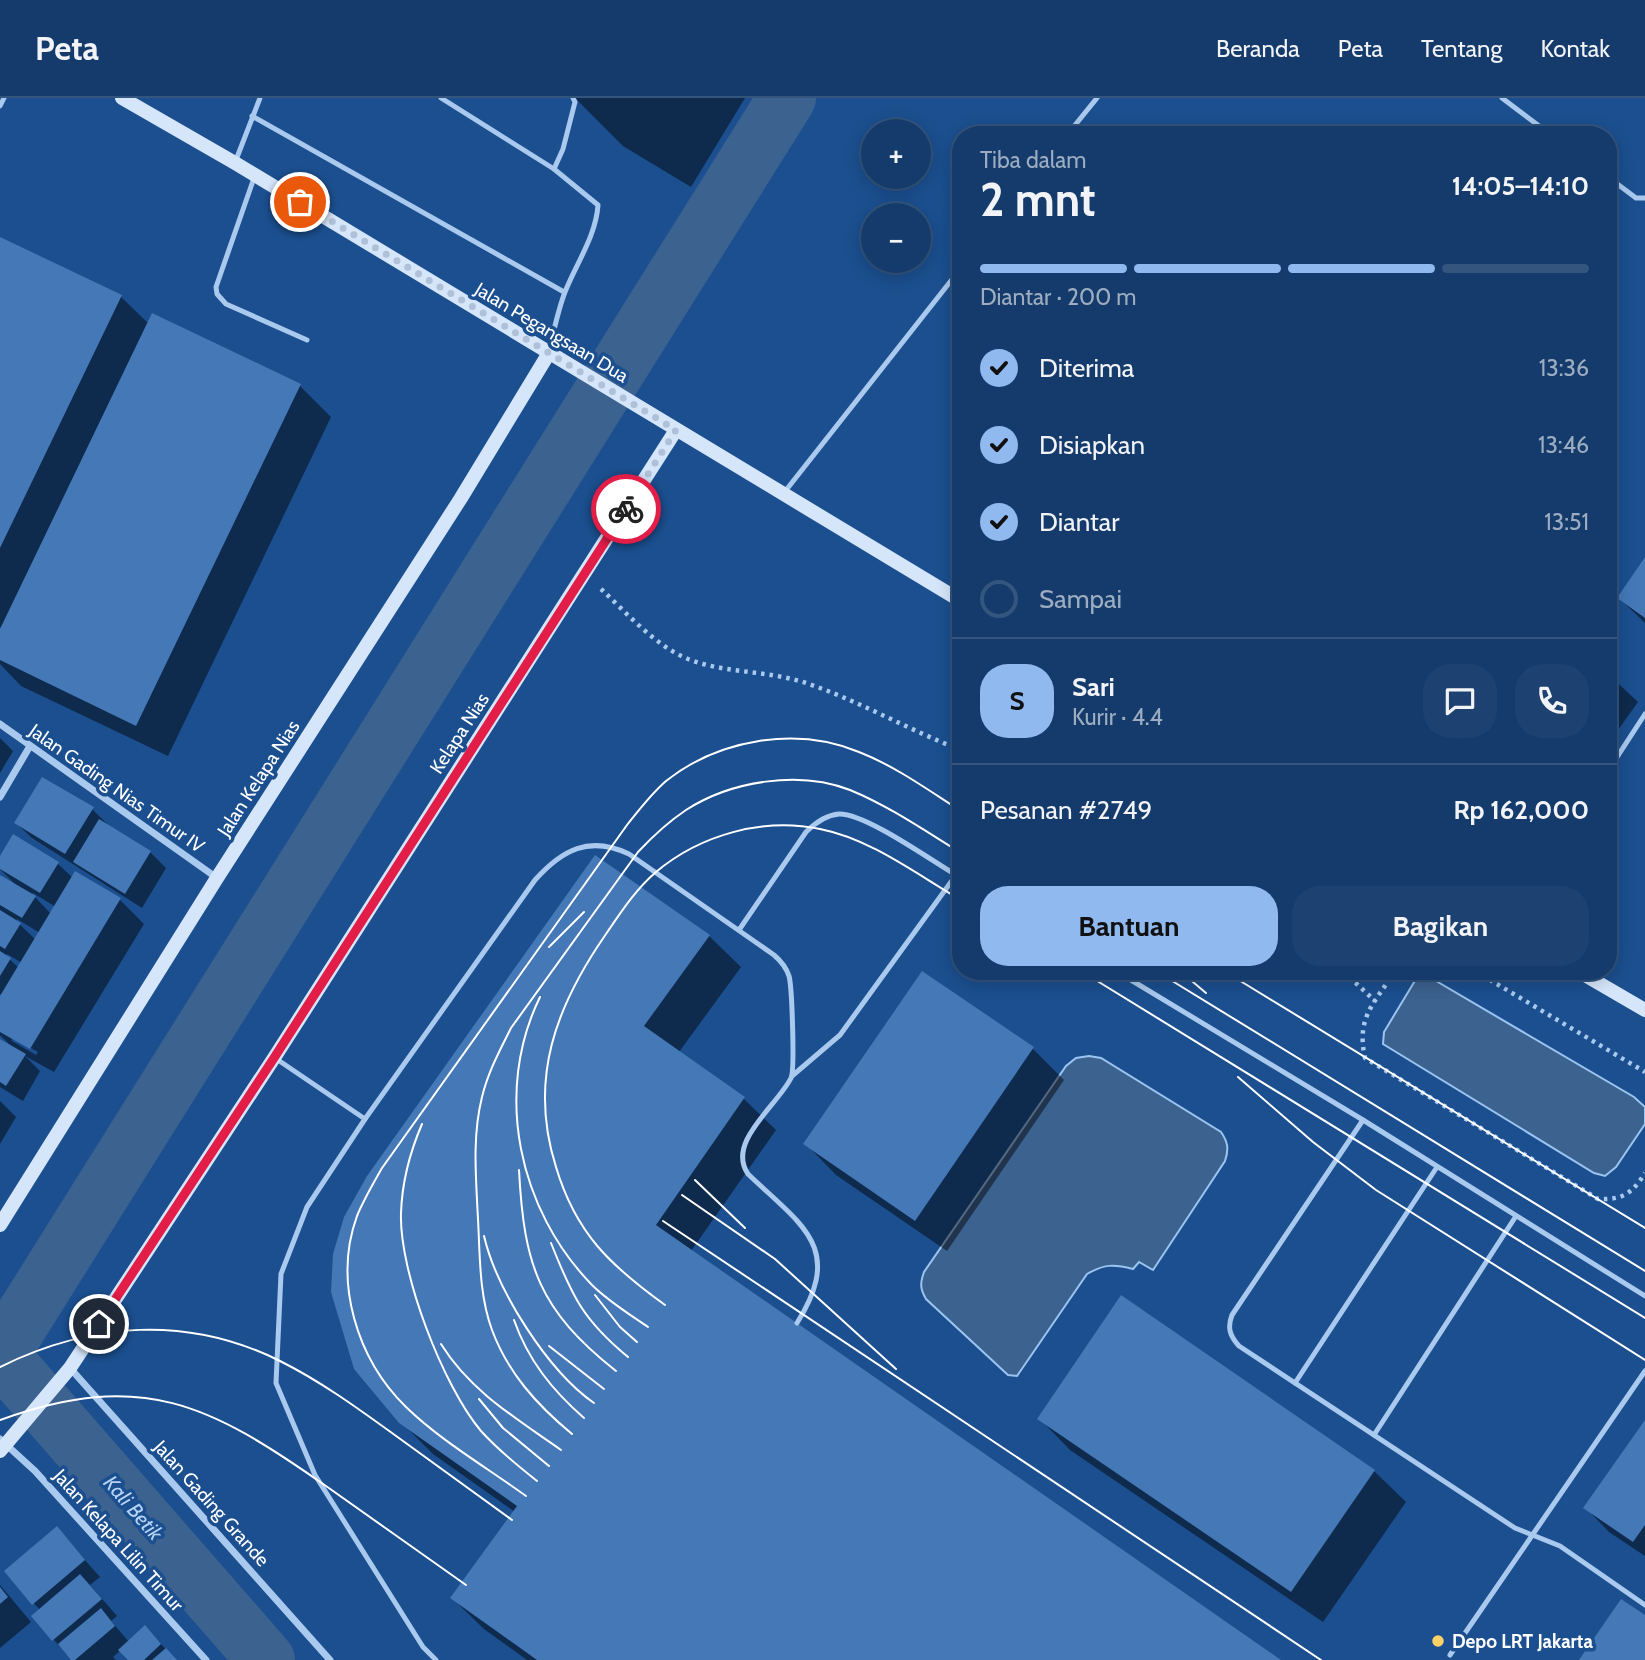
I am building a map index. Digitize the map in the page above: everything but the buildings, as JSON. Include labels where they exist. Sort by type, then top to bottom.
[{"type":"street","name":"Jalan Pegangsaan Dua","points":[[122,98],[235,163],[952,596]]},
{"type":"street","name":"Jalan Kelapa Nias","points":[[0,1225],[217,878],[555,356]]},
{"type":"street","name":"Kelapa Nias","points":[[274,1058],[676,430]]},
{"type":"street","name":"Jalan Gading Nias Timur IV","points":[[0,724],[217,878]]},
{"type":"street","points":[[0,797],[30,746]]},
{"type":"street","points":[[1593,980],[1645,1010]]},
{"type":"street","points":[[5,1442],[69,1368],[274,1058]]},
{"type":"street","name":"Jalan Gading Grande","points":[[69,1368],[330,1660]]},
{"type":"street","name":"Jalan Kelapa Lilin Timur","points":[[5,1442],[44,1481],[206,1660]]},
{"type":"lane","points":[[0,106],[4,98]]},
{"type":"lane","points":[[235,163],[260,98]]},
{"type":"lane","points":[[441,98],[554,169],[595,202],[598,208],[580,261],[564,292],[555,356]]},
{"type":"lane","points":[[554,169],[563,149],[575,102],[573,98]]},
{"type":"lane","points":[[1074,126],[1097,98]]},
{"type":"lane","points":[[1502,98],[1539,126]]},
{"type":"lane","points":[[253,116],[564,292]]},
{"type":"lane","points":[[254,175],[216,286],[217,294],[226,304],[307,340]]},
{"type":"lane","points":[[1617,184],[1636,198],[1645,198]]},
{"type":"lane","points":[[783,494],[952,279]]},
{"type":"lane","points":[[1617,757],[1645,714]]},
{"type":"lane","points":[[739,930],[806,832],[832,815],[861,818],[952,873]]},
{"type":"lane","points":[[436,1660],[423,1647],[315,1475],[276,1382],[281,1273],[307,1207],[535,880],[551,862],[568,851],[586,846],[603,845],[618,849],[739,930],[774,955],[786,968],[791,983],[792,1076]]},
{"type":"lane","points":[[797,1323],[817,1286],[819,1263],[814,1243],[796,1220],[748,1174],[741,1157],[746,1140],[792,1076],[845,1029],[952,886]]},
{"type":"lane","points":[[1131,980],[1363,1120],[1645,1296]]},
{"type":"lane","points":[[274,1058],[366,1119]]},
{"type":"lane","points":[[1363,1120],[1232,1315],[1229,1324],[1233,1339],[1239,1346],[1515,1528],[1560,1546],[1645,1605]]},
{"type":"lane","points":[[1295,1383],[1437,1167]]},
{"type":"lane","points":[[1374,1435],[1516,1216]]},
{"type":"lane","points":[[1450,1655],[1645,1371]]},
{"type":"path","points":[[584,574],[659,642],[688,659],[743,672],[805,682],[952,747]]},
{"type":"path","points":[[1353,980],[1376,1001]]},
{"type":"path","points":[[1389,980],[1364,1018],[1361,1039],[1365,1058],[1598,1199],[1614,1199],[1627,1194],[1637,1186],[1645,1173]]},
{"type":"path","points":[[1490,980],[1645,1072]]},
{"type":"water","points":[[1415,980],[1436,981],[1634,1097],[1645,1107],[1645,1124],[1616,1167],[1605,1176],[1594,1173],[1383,1044],[1384,1032]]},
{"type":"water","points":[[1076,1058],[1101,1058],[1221,1132],[1227,1146],[1225,1161],[1153,1270],[1139,1262],[1133,1269],[1109,1266],[1087,1274],[1017,1376],[1008,1375],[926,1299],[922,1279],[924,1272],[1066,1066]]},
{"type":"waterway","points":[[0,1355],[787,98]]},
{"type":"waterway","name":"Kali Betik","points":[[0,1355],[266,1660]]},
{"type":"tram line","points":[[526,1496],[449,1442],[406,1407],[374,1366],[363,1343],[349,1293],[350,1241],[357,1216],[382,1168],[627,825],[666,781],[687,767],[710,755],[759,741],[810,740],[859,752],[885,764],[952,805]]},
{"type":"tram line","points":[[572,1434],[536,1400],[506,1360],[492,1330],[482,1289],[476,1173],[477,1127],[488,1079],[511,1028],[638,852],[661,829],[686,810],[723,792],[788,780],[830,784],[879,804],[952,847]]},
{"type":"tram line","points":[[665,1305],[612,1262],[585,1230],[564,1191],[548,1135],[546,1074],[561,1016],[588,961],[623,909],[656,872],[692,848],[733,832],[777,825],[820,829],[857,841],[893,858],[952,894]]},
{"type":"tram line","points":[[549,947],[584,912]]},
{"type":"tram line","points":[[1096,980],[1645,1318]]},
{"type":"tram line","points":[[1171,980],[1645,1271]]},
{"type":"tram line","points":[[1191,980],[1206,993]]},
{"type":"tram line","points":[[1239,980],[1645,1228]]},
{"type":"tram line","points":[[540,997],[526,1034],[518,1072],[517,1111],[521,1149],[531,1186],[546,1222],[567,1255],[598,1291],[648,1327]]},
{"type":"tram line","points":[[1238,1077],[1313,1142],[1376,1190],[1645,1360]]},
{"type":"tram line","points":[[422,1124],[407,1167],[401,1213],[402,1237],[415,1296],[438,1358],[467,1411],[494,1445],[537,1481]]},
{"type":"tram line","points":[[519,1170],[525,1233],[540,1284],[569,1327],[616,1371]]},
{"type":"tram line","points":[[695,1180],[745,1228]]},
{"type":"tram line","points":[[682,1195],[775,1259],[896,1369]]},
{"type":"tram line","points":[[663,1221],[1321,1660]]},
{"type":"tram line","points":[[484,1236],[512,1305],[542,1351],[559,1371],[594,1403]]},
{"type":"tram line","points":[[551,1243],[580,1306],[600,1331],[628,1357]]},
{"type":"tram line","points":[[595,1295],[620,1327],[637,1342]]},
{"type":"tram line","points":[[514,1320],[526,1348],[542,1374],[584,1418]]},
{"type":"tram line","points":[[0,1367],[34,1352],[104,1333],[175,1331],[210,1336],[245,1346],[280,1361],[337,1395],[512,1520]]},
{"type":"tram line","points":[[441,1344],[480,1390],[561,1450]]},
{"type":"tram line","points":[[549,1346],[604,1389]]},
{"type":"tram line","points":[[0,1420],[50,1405],[94,1397],[135,1397],[172,1403],[209,1416],[246,1434],[284,1458],[466,1585]]},
{"type":"tram line","points":[[479,1399],[503,1428],[549,1466]]},
{"type":"way so far","points":[[300,202],[676,430],[626,509]]},
{"type":"place","name":"Depo LRT Jakarta","points":[[1438,1641]]},
{"type":"route","points":[[99,1324],[274,1058],[626,509]]}]
